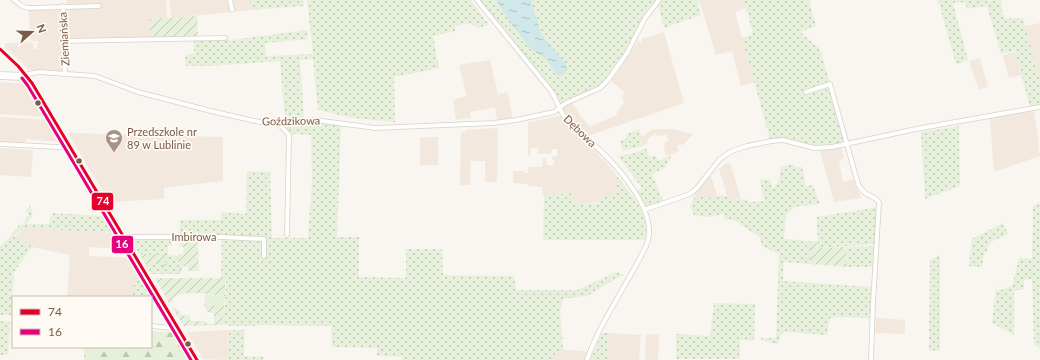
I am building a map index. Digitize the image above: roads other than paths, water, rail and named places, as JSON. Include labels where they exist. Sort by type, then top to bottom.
[{"type":"street","name":"Ziemiańska","points":[[14,0],[27,8],[63,6],[65,73]]},
{"type":"street","points":[[230,0],[232,10]]},
{"type":"street","name":"Dębowa","points":[[477,0],[544,81],[556,98],[568,122],[605,155],[620,171],[644,210],[648,222],[649,236],[643,253],[597,337],[587,360]]},
{"type":"street","name":"Goździkowa","points":[[26,75],[39,72],[100,77],[138,92],[264,123],[315,120],[332,121],[369,128],[455,126],[516,120],[554,112],[566,104],[597,90],[606,82],[627,53],[645,18],[659,0]]},
{"type":"street","points":[[63,6],[99,6]]},
{"type":"street","points":[[64,41],[224,38]]},
{"type":"street","points":[[0,49],[26,75],[197,360]]},
{"type":"street","points":[[14,74],[18,66]]},
{"type":"street","points":[[0,76],[14,74],[26,75]]},
{"type":"street","points":[[0,76],[20,78],[26,75]]},
{"type":"street","points":[[806,92],[830,84],[854,175],[860,189],[865,194],[876,199],[879,205],[871,360]]},
{"type":"street","points":[[644,210],[690,194],[697,188],[718,161],[730,152],[737,149],[780,140],[791,141],[817,148],[847,144],[916,129],[1040,107]]},
{"type":"street","points":[[278,123],[289,135],[287,235]]},
{"type":"street","points":[[0,144],[60,147],[68,143]]},
{"type":"street","name":"Imbirowa","points":[[124,238],[221,237],[264,239],[264,256]]},
{"type":"street","points":[[152,326],[174,328],[177,326]]},
{"type":"water","points":[[496,0],[531,0],[541,34],[565,63],[567,69],[565,73],[560,76],[556,74],[548,62],[529,46],[515,30]]},
{"type":"waterway","points":[[518,54],[539,80]]},
{"type":"place","name":"Przedszkole nr 89 w Lublinie","points":[[114,153]]}]
